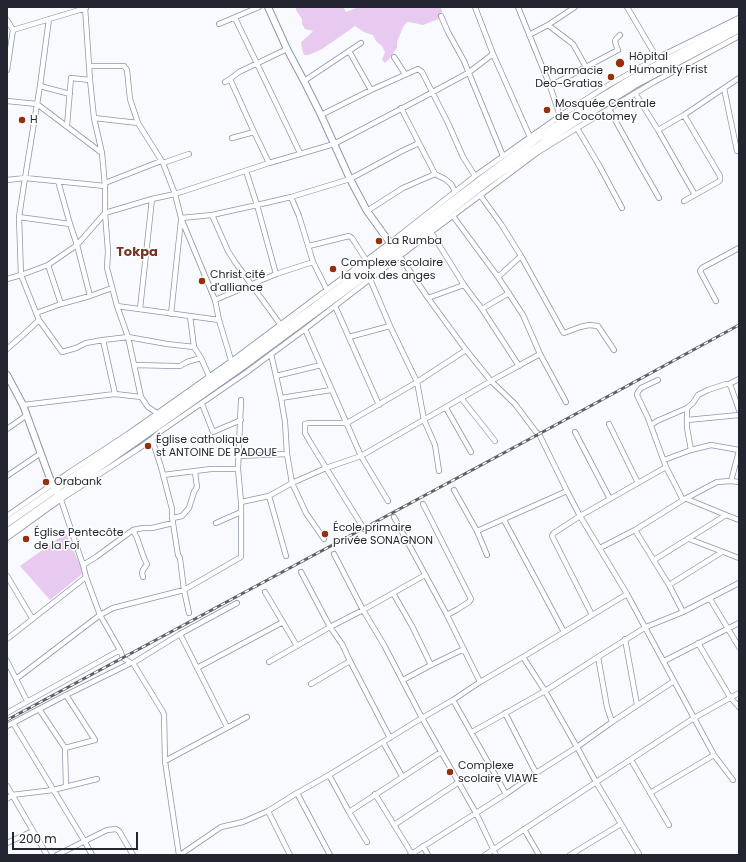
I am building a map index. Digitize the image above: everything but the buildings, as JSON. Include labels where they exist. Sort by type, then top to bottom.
[{"type":"highway","points":[[7,523],[54,487],[131,438],[395,250],[482,178],[539,137],[564,120],[643,73],[739,23]]},
{"type":"highway","points":[[7,532],[60,497],[243,366],[395,250],[543,142],[652,76],[739,29]]},
{"type":"main road","points":[[268,7],[287,49],[321,115],[350,179],[367,211],[395,250]]},
{"type":"main road","points":[[7,375],[9,385],[23,405],[54,487],[60,497]]},
{"type":"street","points":[[13,30],[85,7],[94,118],[102,153],[105,185],[105,213],[108,251],[107,268],[117,306],[128,337],[141,397],[148,407],[157,413]]},
{"type":"street","points":[[219,24],[259,7]]},
{"type":"street","points":[[475,7],[493,54],[530,137]]},
{"type":"street","points":[[518,7],[550,86],[560,116]]},
{"type":"street","points":[[529,35],[548,25],[575,7]]},
{"type":"street","points":[[627,7],[657,58]]},
{"type":"street","points":[[441,16],[464,61],[503,156]]},
{"type":"street","points":[[235,18],[300,153]]},
{"type":"street","points":[[7,538],[60,497],[152,439],[161,431],[202,404],[306,329],[370,279],[395,250],[456,191],[503,156],[560,116],[607,86],[657,58],[739,18]]},
{"type":"street","points":[[49,19],[19,217],[21,275],[38,320],[62,352],[86,343],[128,337],[167,344],[194,346]]},
{"type":"street","points":[[7,20],[13,30],[7,70]]},
{"type":"street","points":[[548,25],[573,44],[586,67]]},
{"type":"street","points":[[550,86],[618,50],[615,41],[620,35]]},
{"type":"street","points":[[7,516],[54,487],[231,360],[366,260],[395,250],[431,232],[538,152],[669,73],[739,36]]},
{"type":"street","points":[[304,81],[361,43]]},
{"type":"street","points":[[269,163],[227,80],[239,72],[287,49]]},
{"type":"street","points":[[349,51],[371,90]]},
{"type":"street","points":[[7,279],[48,265],[77,245],[105,213],[175,194],[300,153],[334,144],[468,73],[493,54]]},
{"type":"street","points":[[394,57],[404,74]]},
{"type":"street","points":[[89,66],[124,66],[127,70],[130,99],[138,124],[162,162],[175,194],[182,218],[215,300],[219,320],[231,360]]},
{"type":"street","points":[[321,115],[404,74],[418,69],[422,72],[463,157],[475,176]]},
{"type":"street","points":[[67,126],[71,78],[90,80]]},
{"type":"street","points":[[658,130],[684,115],[739,78]]},
{"type":"street","points":[[40,86],[70,94]]},
{"type":"street","points":[[724,88],[737,151]]},
{"type":"street","points":[[635,93],[695,195]]},
{"type":"street","points":[[7,101],[37,104],[102,153]]},
{"type":"street","points":[[401,108],[435,174],[445,179],[456,191]]},
{"type":"street","points":[[609,109],[659,198]]},
{"type":"street","points":[[684,115],[720,176],[720,180],[718,182],[684,201]]},
{"type":"street","points":[[94,118],[138,124]]},
{"type":"street","points":[[577,128],[622,208]]},
{"type":"street","points":[[232,138],[254,132]]},
{"type":"street","points":[[182,218],[212,215],[257,205],[291,197],[350,179],[419,143]]},
{"type":"street","points":[[7,180],[25,178],[105,185],[162,162],[189,154]]},
{"type":"street","points":[[246,171],[276,274]]},
{"type":"street","points":[[367,211],[403,188],[435,174]]},
{"type":"street","points":[[58,182],[77,245],[90,296]]},
{"type":"street","points":[[480,195],[501,224],[521,256],[563,332],[564,333],[589,325],[598,326],[614,350]]},
{"type":"street","points":[[291,197],[300,216],[313,262],[327,290]]},
{"type":"street","points":[[140,309],[152,199]]},
{"type":"street","points":[[212,215],[228,250],[251,285],[280,324]]},
{"type":"street","points":[[453,216],[523,314],[540,354],[566,402]]},
{"type":"street","points":[[19,217],[70,224]]},
{"type":"street","points":[[171,314],[182,218]]},
{"type":"street","points":[[431,232],[464,285],[482,309],[519,366]]},
{"type":"street","points":[[309,246],[348,236],[352,238],[366,260]]},
{"type":"street","points":[[716,301],[700,271],[702,268],[739,248]]},
{"type":"street","points":[[395,250],[466,350],[491,381],[515,404],[539,434],[580,516],[646,627],[714,755],[733,780]]},
{"type":"street","points":[[498,277],[521,256]]},
{"type":"street","points":[[215,300],[276,274],[313,262]]},
{"type":"street","points":[[48,265],[61,304]]},
{"type":"street","points":[[370,279],[390,326],[417,382],[424,420],[434,445],[439,471]]},
{"type":"street","points":[[428,298],[464,285]]},
{"type":"street","points":[[36,312],[112,288]]},
{"type":"street","points":[[482,309],[509,293]]},
{"type":"street","points":[[117,306],[219,320]]},
{"type":"street","points":[[335,306],[379,405]]},
{"type":"street","points":[[190,316],[194,346],[209,376]]},
{"type":"street","points":[[7,349],[38,320]]},
{"type":"street","points":[[349,337],[390,326]]},
{"type":"street","points":[[306,329],[361,456],[388,501]]},
{"type":"street","points":[[103,340],[115,394]]},
{"type":"street","points":[[364,528],[305,433],[305,424],[347,423],[417,382],[466,350]]},
{"type":"street","points":[[271,354],[285,422],[287,454],[292,483],[306,513],[324,539]]},
{"type":"street","points":[[241,502],[269,496],[292,483],[326,468],[361,456],[540,354]]},
{"type":"street","points":[[134,365],[180,366],[187,362],[201,358]]},
{"type":"street","points":[[276,376],[321,365]]},
{"type":"street","points":[[651,425],[687,408],[698,396],[708,390],[729,384],[739,379]]},
{"type":"street","points":[[658,380],[641,388],[637,395],[651,425],[666,467],[685,499],[739,520]]},
{"type":"street","points":[[729,384],[739,410]]},
{"type":"street","points":[[281,398],[332,390]]},
{"type":"street","points":[[23,405],[115,394],[141,397]]},
{"type":"street","points":[[461,398],[495,441]]},
{"type":"street","points":[[16,679],[100,615],[113,608],[184,590],[241,557],[241,502],[238,469],[241,400]]},
{"type":"street","points":[[202,404],[213,432],[241,420]]},
{"type":"street","points":[[446,408],[471,452]]},
{"type":"street","points":[[687,408],[687,428],[691,450]]},
{"type":"street","points":[[7,429],[26,414]]},
{"type":"street","points":[[687,420],[739,415]]},
{"type":"street","points":[[609,424],[638,483]]},
{"type":"street","points":[[575,432],[610,499]]},
{"type":"street","points":[[152,439],[172,509],[178,555],[180,558],[184,590],[189,613]]},
{"type":"street","points":[[664,460],[691,450],[711,445],[739,450],[731,481]]},
{"type":"street","points":[[7,476],[41,453]]},
{"type":"street","points":[[239,456],[287,454]]},
{"type":"street","points":[[592,615],[552,536],[554,533],[580,516],[666,467]]},
{"type":"street","points":[[163,475],[212,469],[238,469]]},
{"type":"street","points":[[174,523],[173,518],[182,516],[189,508],[197,487],[195,472]]},
{"type":"street","points":[[600,548],[635,530],[685,499],[717,482],[739,482]]},
{"type":"street","points":[[454,490],[477,531],[487,555]]},
{"type":"street","points":[[477,531],[567,492]]},
{"type":"street","points":[[269,496],[286,556]]},
{"type":"street","points":[[60,497],[100,615],[123,658],[132,663],[163,712],[165,761],[180,855],[221,827],[243,822],[268,811],[297,792],[329,775],[627,594]]},
{"type":"street","points":[[423,504],[471,599],[469,602],[447,615]]},
{"type":"street","points":[[216,523],[241,512]]},
{"type":"street","points":[[654,560],[726,516]]},
{"type":"street","points":[[394,517],[447,615],[480,682]]},
{"type":"street","points":[[504,520],[564,632]]},
{"type":"street","points":[[83,565],[133,530],[152,528],[174,523]]},
{"type":"street","points":[[133,530],[147,564],[143,570],[143,577]]},
{"type":"street","points":[[635,530],[669,585],[683,612]]},
{"type":"street","points":[[689,539],[739,558]]},
{"type":"street","points":[[669,585],[722,552]]},
{"type":"street","points":[[334,554],[363,610],[403,680],[422,718],[476,813],[496,855]]},
{"type":"street","points":[[301,572],[330,627],[342,644],[390,738]]},
{"type":"street","points":[[269,662],[425,575]]},
{"type":"street","points":[[7,576],[32,618]]},
{"type":"street","points":[[7,639],[86,577]]},
{"type":"street","points":[[472,732],[545,691],[646,627],[683,612],[739,583]]},
{"type":"street","points":[[265,592],[297,646]]},
{"type":"street","points":[[393,593],[412,626],[431,665]]},
{"type":"street","points":[[710,599],[739,647]]},
{"type":"street","points":[[7,726],[132,663],[180,634],[238,603]]},
{"type":"street","points":[[197,668],[283,622]]},
{"type":"street","points":[[664,661],[739,623]]},
{"type":"street","points":[[180,634],[227,727]]},
{"type":"street","points":[[625,639],[637,705]]},
{"type":"street","points":[[698,643],[730,697],[739,707]]},
{"type":"street","points":[[403,680],[464,649]]},
{"type":"street","points":[[7,713],[120,650]]},
{"type":"street","points":[[522,657],[545,691],[578,747],[596,782],[639,854]]},
{"type":"street","points":[[598,657],[607,707],[612,722]]},
{"type":"street","points":[[7,661],[27,701]]},
{"type":"street","points":[[311,684],[350,661]]},
{"type":"street","points":[[375,794],[411,854],[578,747],[612,722],[674,681]]},
{"type":"street","points":[[485,855],[694,718],[739,693]]},
{"type":"street","points":[[64,748],[94,740],[66,695]]},
{"type":"street","points":[[453,700],[506,794]]},
{"type":"street","points":[[39,709],[64,748],[66,787]]},
{"type":"street","points":[[505,713],[536,773]]},
{"type":"street","points":[[165,761],[247,716]]},
{"type":"street","points":[[13,723],[86,842],[92,855]]},
{"type":"street","points":[[383,742],[402,776]]},
{"type":"street","points":[[349,812],[402,776],[441,752]]},
{"type":"street","points":[[650,793],[714,755]]},
{"type":"street","points":[[631,760],[669,825]]},
{"type":"street","points":[[329,775],[367,842]]},
{"type":"street","points":[[7,799],[12,795],[53,790],[97,780]]},
{"type":"street","points":[[394,825],[458,782]]},
{"type":"street","points":[[7,786],[47,855]]},
{"type":"street","points":[[297,792],[330,855]]},
{"type":"street","points":[[268,811],[290,855]]},
{"type":"street","points":[[570,855],[621,824]]},
{"type":"street","points":[[57,855],[86,842],[107,830],[116,828],[133,855]]},
{"type":"street","points":[[524,829],[539,855]]},
{"type":"street","points":[[7,843],[33,831]]},
{"type":"street","points":[[423,846],[428,855]]},
{"type":"shaded area","points":[[297,7],[343,7],[346,12],[359,7],[441,7],[443,17],[423,25],[407,22],[403,27],[397,42],[397,48],[385,63],[382,60],[385,52],[382,46],[376,41],[373,35],[364,32],[355,26],[322,49],[309,55],[304,55],[301,42],[313,31],[305,29],[302,24],[302,19],[296,10]]},
{"type":"shaded area","points":[[66,533],[82,570],[81,575],[50,600],[20,566]]},
{"type":"railway","points":[[7,720],[739,325]]},
{"type":"place","name":"Hôpital Humanity Frist","points":[[620,63]]},
{"type":"place","name":"Pharmacie Deo-Gratias","points":[[611,77]]},
{"type":"place","name":"Mosquée Centrale de Cocotomey","points":[[547,110]]},
{"type":"place","name":"H","points":[[22,120]]},
{"type":"place","name":"La Rumba","points":[[379,241]]},
{"type":"place","name":"Complexe scolaire la voix des anges","points":[[333,269]]},
{"type":"place","name":"Christ cité d'alliance","points":[[202,281]]},
{"type":"place","name":"Église catholique st ANTOINE DE PADOUE","points":[[148,446]]},
{"type":"place","name":"Orabank","points":[[46,482]]},
{"type":"place","name":"École primaire privée SONAGNON","points":[[325,534]]},
{"type":"place","name":"Église Pentecôte de la Foi","points":[[26,539]]},
{"type":"place","name":"Complexe scolaire VIAWE","points":[[450,772]]},
{"type":"district","name":"Tokpa","points":[[137,253]]}]
